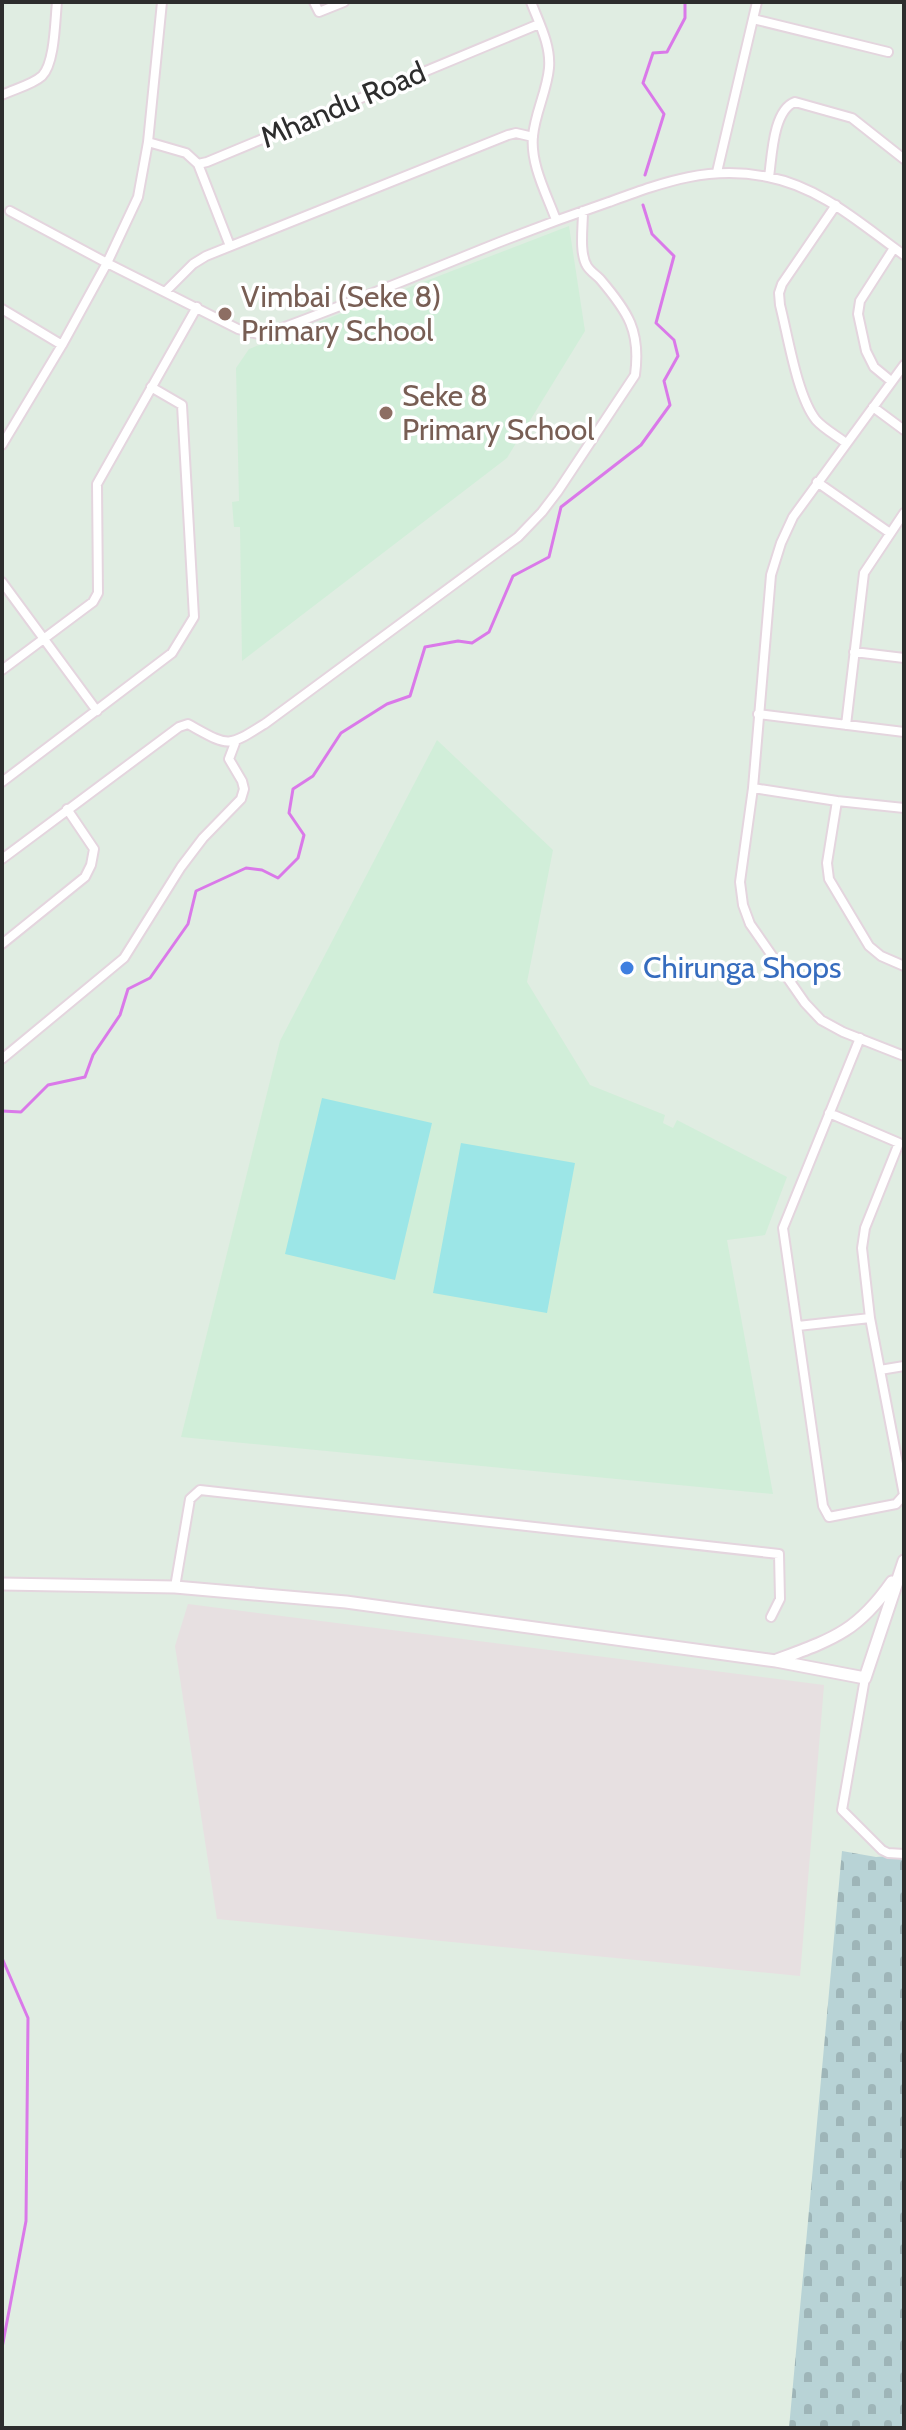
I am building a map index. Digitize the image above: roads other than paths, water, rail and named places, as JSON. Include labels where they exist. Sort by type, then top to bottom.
[{"type":"main road","points":[[776,1661],[853,1627],[881,1598],[903,1562]]},
{"type":"main road","points":[[2,1584],[175,1587],[346,1602],[776,1661],[865,1678],[903,1562]]},
{"type":"street","points":[[2,95],[46,73],[57,2]]},
{"type":"street","points":[[2,445],[107,263],[138,197],[148,142],[162,2]]},
{"type":"street","points":[[314,2],[319,12],[344,2]]},
{"type":"street","points":[[531,2],[547,44],[549,67],[533,137],[539,174],[556,220]]},
{"type":"street","points":[[717,172],[757,2]]},
{"type":"street","points":[[753,19],[888,52]]},
{"type":"street","name":"Mhandu Road","points":[[198,164],[539,24]]},
{"type":"street","points":[[769,177],[773,142],[782,111],[795,102],[852,118],[904,159]]},
{"type":"street","points":[[166,291],[193,264],[206,256],[508,135],[516,133],[533,137]]},
{"type":"street","points":[[148,142],[186,153],[198,164],[230,246]]},
{"type":"street","points":[[10,211],[238,329],[263,335],[556,220],[667,181],[717,172],[769,177],[811,191],[836,205],[904,255]]},
{"type":"street","points":[[836,205],[779,293],[807,404],[819,423],[846,443]]},
{"type":"street","points":[[2,1059],[124,958],[181,867],[203,838],[241,799],[244,789],[242,781],[229,759],[235,743],[518,537],[550,502],[635,375],[636,346],[632,325],[618,302],[588,268],[584,258],[583,211]]},
{"type":"street","points":[[891,381],[874,367],[866,351],[858,314],[860,301],[894,248]]},
{"type":"street","points":[[2,670],[93,602],[98,593],[97,484],[197,307]]},
{"type":"street","points":[[2,309],[62,345]]},
{"type":"street","points":[[903,1052],[860,1038],[821,1020],[805,1003],[750,924],[743,905],[740,882],[753,788],[771,575],[781,543],[793,517],[817,482],[904,365]]},
{"type":"street","points":[[2,782],[172,653],[194,617],[182,405],[151,387]]},
{"type":"street","points":[[873,407],[904,430]]},
{"type":"street","points":[[817,482],[890,533]]},
{"type":"street","points":[[846,725],[864,573],[904,513]]},
{"type":"street","points":[[2,582],[97,711]]},
{"type":"street","points":[[854,652],[904,658]]},
{"type":"street","points":[[758,714],[904,732]]},
{"type":"street","points":[[2,859],[179,727],[188,724],[225,742],[235,743]]},
{"type":"street","points":[[753,788],[904,808]]},
{"type":"street","points":[[837,801],[827,863],[829,879],[869,946],[881,956],[904,966]]},
{"type":"street","points":[[2,944],[85,877],[91,865],[94,849],[67,809]]},
{"type":"street","points":[[829,1113],[901,1144],[863,1236],[862,1248],[870,1318],[904,1495],[896,1504],[829,1517],[823,1506],[783,1228],[829,1113],[860,1038]]},
{"type":"street","points":[[798,1326],[870,1318]]},
{"type":"street","points":[[880,1370],[904,1366]]},
{"type":"street","points":[[175,1587],[190,1499],[200,1490],[779,1554],[780,1599],[771,1617]]},
{"type":"street","points":[[865,1678],[842,1810],[882,1850],[904,1854]]},
{"type":"waterway","points":[[645,175],[664,114],[643,83],[653,53],[667,52],[685,18],[685,2]]},
{"type":"waterway","points":[[2,1111],[21,1112],[48,1085],[85,1077],[93,1055],[120,1015],[128,989],[150,978],[188,924],[196,891],[246,868],[262,870],[278,878],[298,858],[304,835],[289,813],[293,789],[313,776],[341,733],[387,704],[410,696],[425,647],[458,641],[472,643],[489,632],[513,576],[549,557],[561,507],[641,445],[670,405],[664,381],[678,356],[674,340],[656,323],[674,256],[652,234],[643,205]]},
{"type":"waterway","points":[[2,1958],[28,2018],[26,2221],[2,2348]]},
{"type":"place","name":"Vimbai (Seke 8) Primary School","points":[[225,314]]},
{"type":"place","name":"Seke 8 Primary School","points":[[386,413]]},
{"type":"place","name":"Chirunga Shops","points":[[627,968]]}]
